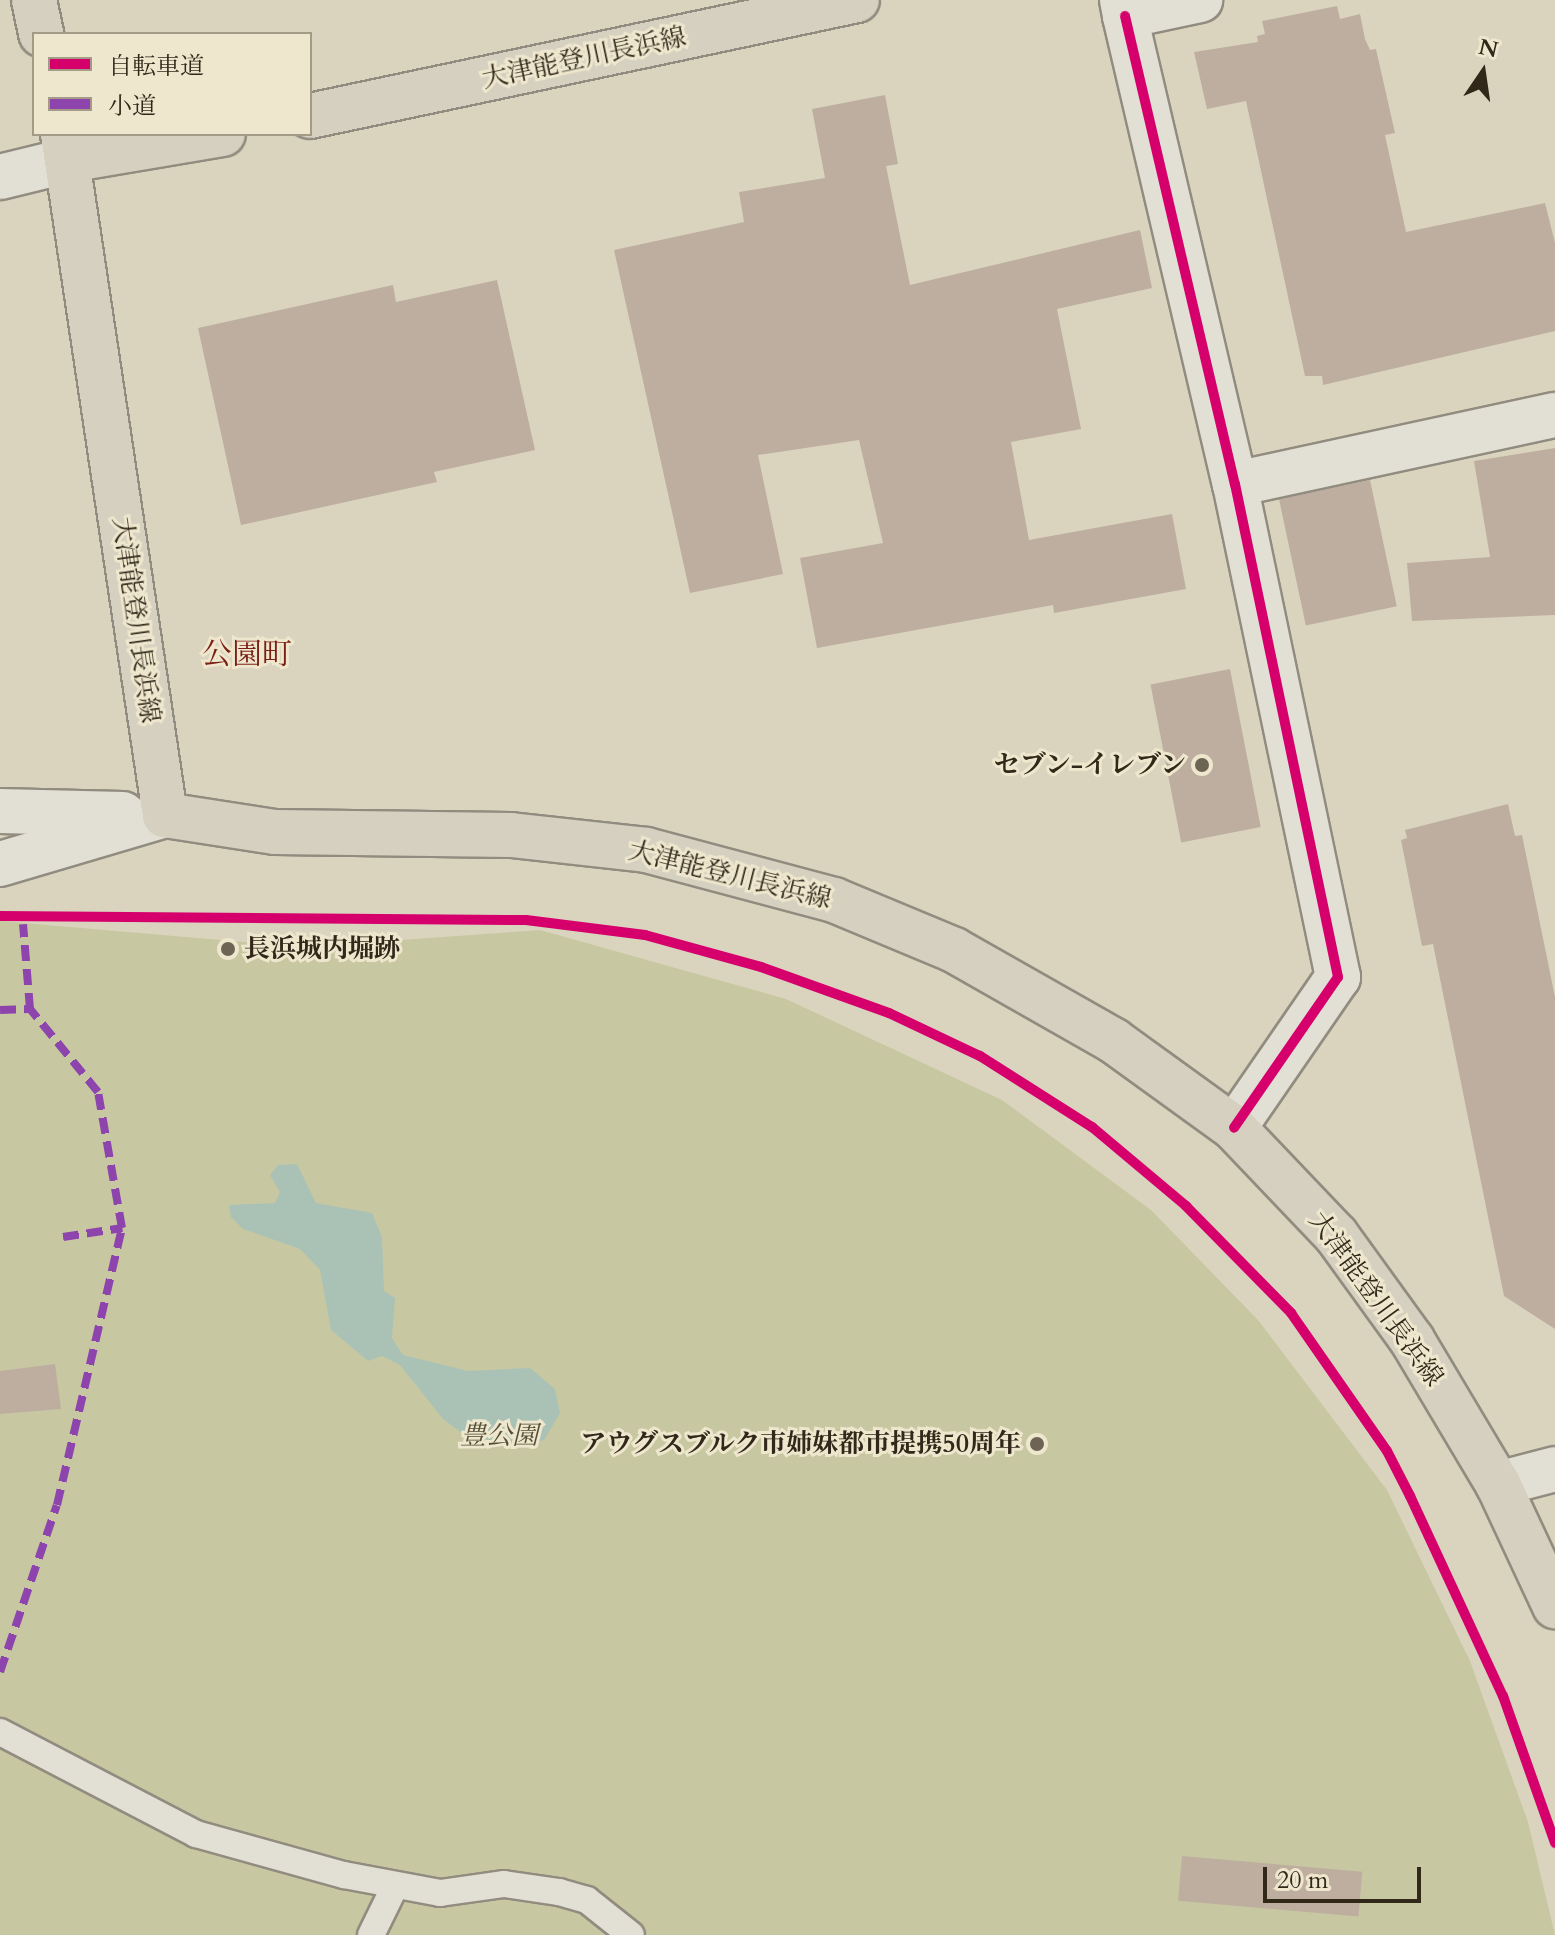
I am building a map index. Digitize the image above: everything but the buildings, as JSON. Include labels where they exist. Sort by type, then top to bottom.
[{"type":"main road","points":[[34,0],[41,32]]},
{"type":"main road","name":"大津能登川長浜線","points":[[312,116],[857,0]]},
{"type":"main road","points":[[66,147],[199,136]]},
{"type":"main road","name":"大津能登川長浜線","points":[[66,147],[165,815],[275,832],[511,835],[646,850],[834,900],[954,950],[994,972],[1114,1041],[1234,1128],[1336,1235],[1412,1340],[1498,1484],[1555,1606]]},
{"type":"street","points":[[1200,0],[1124,8],[1235,484],[1338,977],[1234,1128]]},
{"type":"street","points":[[0,177],[66,147]]},
{"type":"street","points":[[1235,484],[1555,415]]},
{"type":"street","points":[[0,811],[165,815]]},
{"type":"street","points":[[0,864],[165,815]]},
{"type":"street","points":[[1498,1484],[1555,1469]]},
{"type":"lane","points":[[0,1732],[196,1834],[395,1886],[440,1893],[533,1886],[587,1900],[631,1935]]},
{"type":"lane","points":[[371,1935],[395,1886]]},
{"type":"green space","name":"豊公園","points":[[0,921],[301,947],[540,930],[786,999],[1002,1100],[1151,1210],[1258,1320],[1387,1490],[1470,1661],[1528,1822],[1555,1935],[0,1935]]},
{"type":"shaded area","points":[[297,1164],[316,1203],[372,1213],[382,1237],[384,1291],[395,1298],[392,1338],[403,1355],[468,1371],[530,1368],[555,1389],[560,1413],[544,1440],[517,1447],[462,1433],[443,1419],[400,1365],[382,1356],[368,1361],[331,1330],[320,1270],[300,1249],[243,1229],[231,1217],[229,1205],[275,1203],[280,1192],[270,1175],[278,1165]]},
{"type":"marked path","points":[[0,1672],[57,1505],[122,1228],[98,1092],[30,1009],[23,924]]},
{"type":"marked path","points":[[0,1010],[30,1009]]},
{"type":"marked path","points":[[63,1237],[122,1228]]},
{"type":"cycle path","points":[[1125,16],[1235,484],[1338,977],[1234,1128]]},
{"type":"cycle path","points":[[0,916],[526,920],[645,935],[761,967],[889,1013],[980,1056],[1092,1127],[1186,1206],[1291,1313],[1387,1451],[1410,1496],[1503,1696],[1555,1843]]},
{"type":"place","name":"セブン-イレブン","points":[[1202,765]]},
{"type":"place","name":"長浜城内堀跡","points":[[228,949]]},
{"type":"place","name":"アウグスブルク市姉妹都市提携50周年","points":[[1037,1444]]},
{"type":"district","name":"公園町","points":[[247,655]]}]
